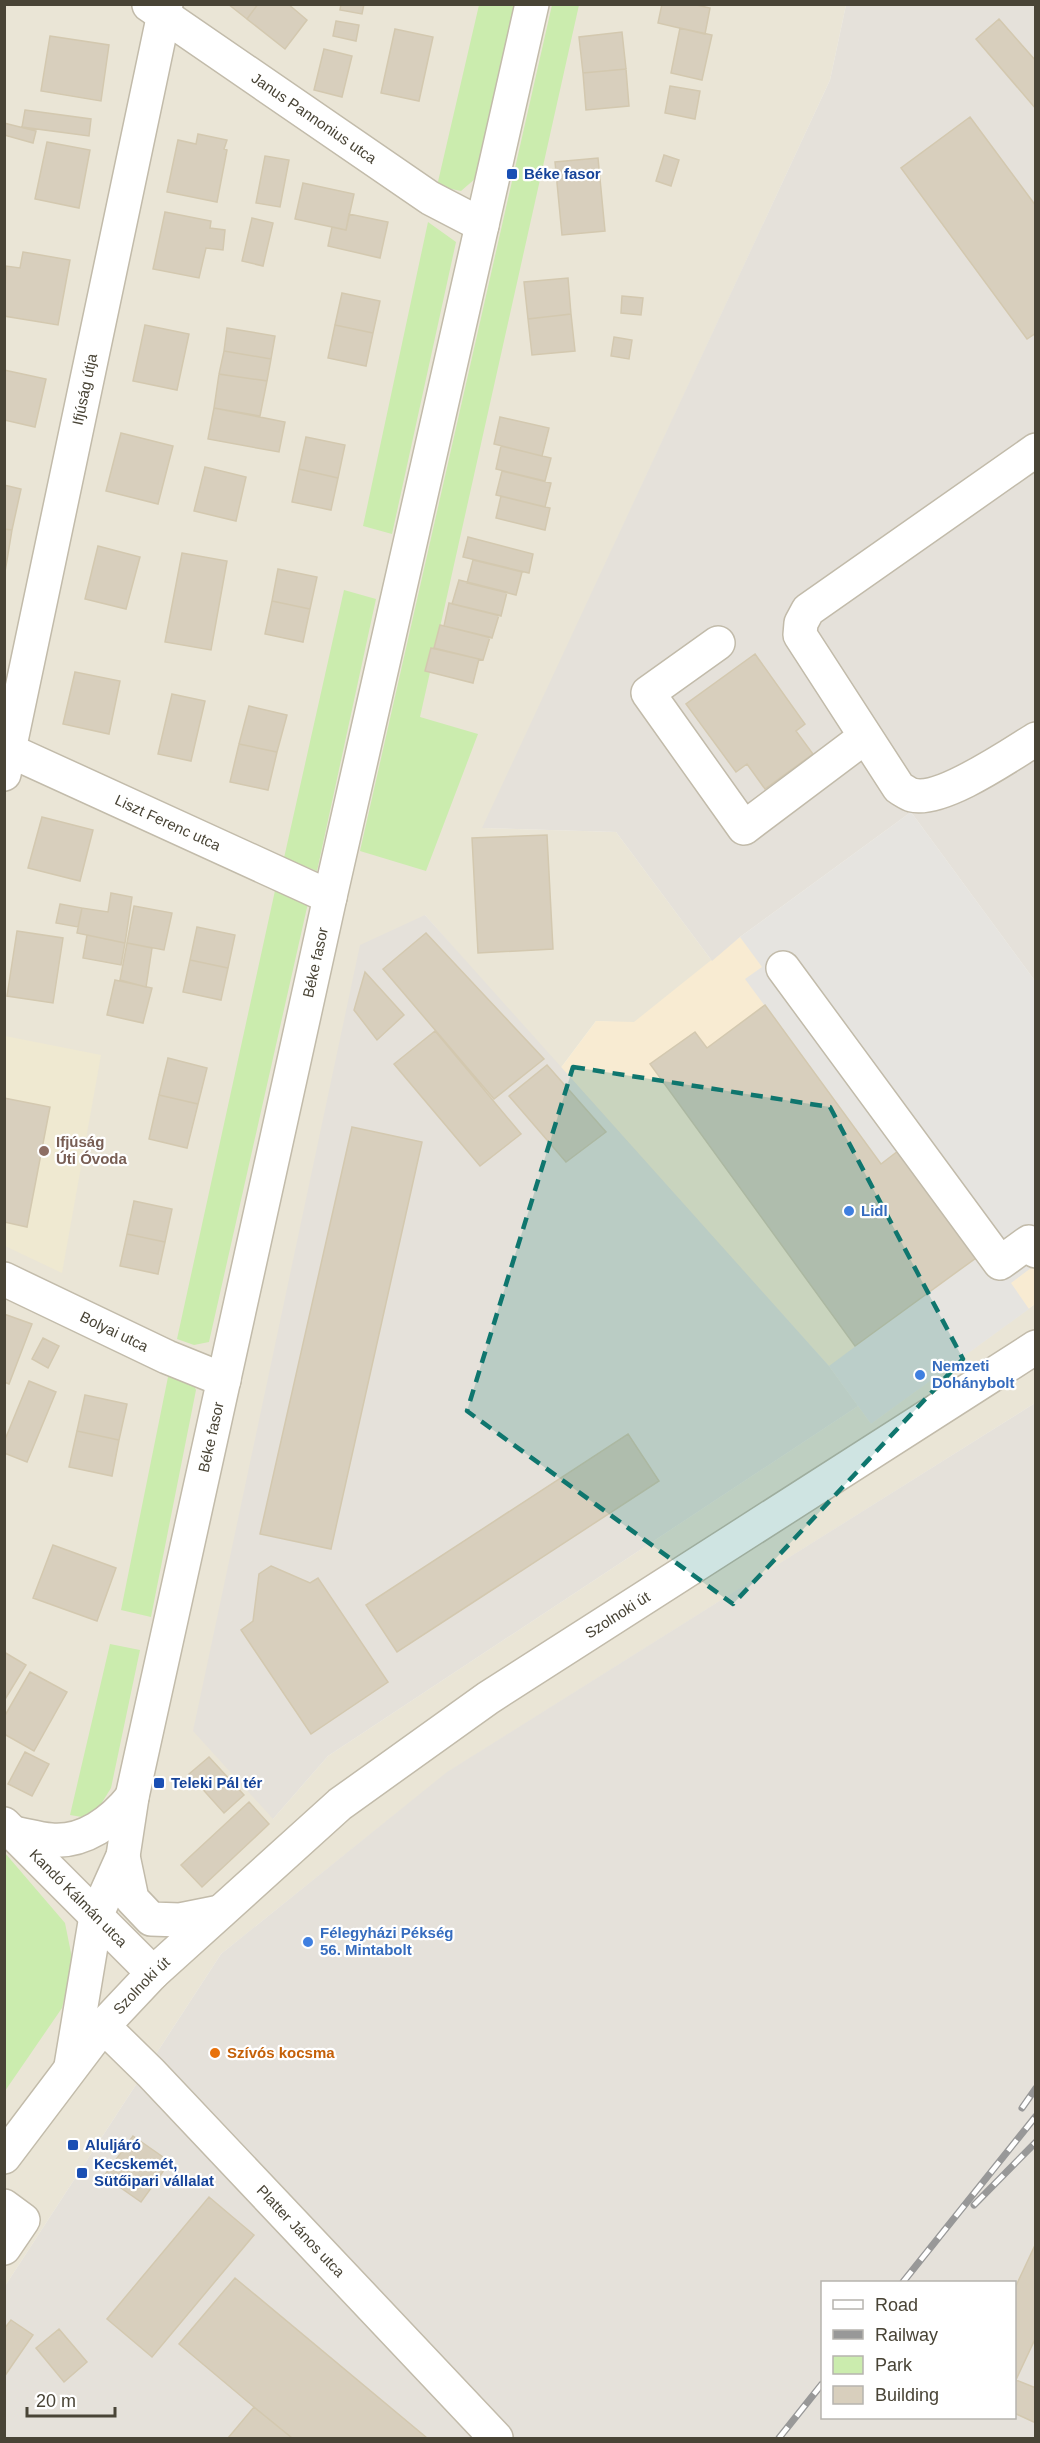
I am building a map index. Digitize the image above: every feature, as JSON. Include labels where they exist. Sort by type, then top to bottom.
[{"type":"street","name":"Béke fasor","points":[[96,1916],[123,1856],[132,1797],[330,897],[532,4]]},
{"type":"street","name":"Janus Pannonius utca","points":[[159,8],[430,198],[482,225]]},
{"type":"street","name":"Ifjúság útja","points":[[6,757],[159,8]]},
{"type":"street","points":[[1035,450],[808,610],[801,623],[800,635],[804,645],[899,789],[914,796],[939,791],[971,779],[1035,739]]},
{"type":"street","points":[[718,643],[648,693],[744,828],[865,737]]},
{"type":"street","name":"Liszt Ferenc utca","points":[[6,757],[330,897]]},
{"type":"street","points":[[783,968],[1000,1263],[1029,1242],[1035,1251]]},
{"type":"street","name":"Bolyai utca","points":[[4,1279],[167,1357],[224,1380]]},
{"type":"street","name":"Szolnoki út","points":[[4,2157],[103,2026],[153,1973],[340,1804],[488,1698],[1035,1347]]},
{"type":"street","points":[[9,1828],[52,1841],[69,1838],[100,1828],[118,1814],[132,1797]]},
{"type":"street","name":"Kandó Kálmán utca","points":[[9,1828],[153,1973]]},
{"type":"street","points":[[123,1856],[132,1899],[151,1918]]},
{"type":"street","points":[[96,1916],[180,1920],[220,1912]]},
{"type":"street","name":"Szolnoki út","points":[[71,2067],[96,1916]]},
{"type":"street","name":"Platter János utca","points":[[103,2026],[151,2073],[496,2439]]},
{"type":"street","points":[[4,2206],[23,2220],[4,2248]]},
{"type":"highlighted area","points":[[573,1067],[830,1107],[963,1359],[733,1604],[467,1411]]},
{"type":"shaded area","points":[[5,5],[846,5],[830,80],[483,828],[616,832],[712,961],[634,1023],[596,1021],[560,1069],[425,915],[273,1819],[328,1756],[858,1406],[871,1423],[1035,1304],[1035,1403],[448,1772],[221,1954],[5,2286]]},
{"type":"shaded area","points":[[846,5],[1035,5],[1035,981],[911,812],[740,937],[712,961],[616,832],[482,828],[830,80]]},
{"type":"shaded area","points":[[911,812],[1035,981],[1035,1265],[1011,1283],[1029,1309],[871,1424],[829,1366],[976,1257],[897,1151],[881,1164],[745,979],[762,967],[740,937]]},
{"type":"shaded area","points":[[425,915],[829,1366],[858,1406],[328,1756],[273,1819],[193,1731],[360,945]]},
{"type":"shaded area","points":[[740,937],[1035,981],[1035,1304],[871,1424],[829,1366],[560,1069],[596,1021],[634,1022]]},
{"type":"shaded area","name":"Ifjúság Úti Óvoda","points":[[5,1036],[101,1055],[62,1273],[5,1246]]},
{"type":"shaded area","points":[[1035,1403],[1035,2438],[5,2438],[5,2286],[221,1954],[447,1772]]},
{"type":"green space","points":[[479,5],[516,5],[476,178],[461,191],[437,186]]},
{"type":"green space","points":[[552,5],[579,5],[420,717],[478,734],[426,871],[360,851]]},
{"type":"green space","points":[[428,222],[456,242],[392,534],[363,526]]},
{"type":"green space","points":[[344,590],[376,599],[317,871],[284,858]]},
{"type":"green space","points":[[276,886],[308,903],[209,1342],[194,1345],[177,1339]]},
{"type":"green space","points":[[170,1367],[190,1376],[196,1390],[151,1617],[121,1610]]},
{"type":"green space","points":[[110,1644],[140,1650],[111,1788],[98,1809],[82,1817],[70,1815]]},
{"type":"green space","points":[[5,1853],[65,1923],[73,1963],[62,2008],[5,2091]]},
{"type":"building","points":[[228,4],[258,4],[247,19]]},
{"type":"building","points":[[258,4],[288,4],[307,20],[285,49],[247,19]]},
{"type":"building","points":[[341,4],[364,4],[362,14],[340,10]]},
{"type":"building","points":[[662,4],[692,4],[710,8],[705,34],[658,23]]},
{"type":"building","points":[[999,19],[1036,61],[1036,109],[976,39]]},
{"type":"building","points":[[336,21],[359,25],[356,41],[333,36]]},
{"type":"building","points":[[680,28],[712,35],[702,80],[671,73]]},
{"type":"building","points":[[395,29],[433,37],[419,101],[381,93]]},
{"type":"building","points":[[622,32],[626,69],[583,73],[579,37]]},
{"type":"building","points":[[50,36],[109,45],[101,101],[41,91]]},
{"type":"building","points":[[324,49],[352,56],[342,97],[314,90]]},
{"type":"building","points":[[626,69],[629,106],[586,110],[583,73]]},
{"type":"building","points":[[670,86],[700,91],[695,119],[665,113]]},
{"type":"building","points":[[25,110],[91,119],[89,136],[22,127]]},
{"type":"building","points":[[970,117],[1036,206],[1036,333],[1027,339],[901,168]]},
{"type":"building","points":[[4,123],[36,131],[33,143],[4,135]]},
{"type":"building","points":[[198,134],[227,140],[217,202],[167,192],[178,140],[196,144]]},
{"type":"building","points":[[47,142],[90,150],[79,208],[35,199]]},
{"type":"building","points":[[664,155],[679,160],[671,186],[656,181]]},
{"type":"building","points":[[265,156],[289,160],[280,207],[256,203]]},
{"type":"building","points":[[598,158],[605,231],[562,235],[555,162]]},
{"type":"building","points":[[303,183],[354,194],[346,230],[295,219]]},
{"type":"building","points":[[165,212],[211,221],[210,228],[225,230],[223,250],[206,248],[199,278],[153,269]]},
{"type":"building","points":[[349,214],[388,222],[380,258],[328,246],[332,227],[346,230]]},
{"type":"building","points":[[252,218],[273,223],[263,266],[242,261]]},
{"type":"building","points":[[23,252],[70,260],[58,325],[4,316],[6,266],[20,268]]},
{"type":"building","points":[[568,278],[571,314],[528,319],[524,282]]},
{"type":"building","points":[[342,293],[380,301],[373,333],[335,325]]},
{"type":"building","points":[[622,296],[643,298],[641,315],[621,313]]},
{"type":"building","points":[[571,314],[575,351],[532,355],[528,319]]},
{"type":"building","points":[[145,325],[189,334],[177,390],[133,381]]},
{"type":"building","points":[[335,325],[373,333],[366,366],[328,358]]},
{"type":"building","points":[[227,328],[275,336],[271,359],[224,351]]},
{"type":"building","points":[[614,337],[632,340],[629,359],[611,356]]},
{"type":"building","points":[[224,351],[271,359],[267,381],[219,374]]},
{"type":"building","points":[[4,370],[46,379],[35,427],[4,420]]},
{"type":"building","points":[[219,374],[267,381],[260,416],[214,408]]},
{"type":"building","points":[[214,408],[285,422],[279,452],[208,439]]},
{"type":"building","points":[[500,417],[549,428],[542,456],[494,444]]},
{"type":"building","points":[[121,433],[173,446],[158,504],[106,491]]},
{"type":"building","points":[[306,437],[345,445],[338,478],[299,469]]},
{"type":"building","points":[[501,446],[551,458],[545,481],[496,469]]},
{"type":"building","points":[[205,467],[246,477],[236,521],[194,511]]},
{"type":"building","points":[[299,469],[338,478],[331,510],[292,502]]},
{"type":"building","points":[[502,471],[551,483],[545,507],[496,495]]},
{"type":"building","points":[[4,485],[21,489],[12,530],[4,529]]},
{"type":"building","points":[[501,496],[550,508],[545,530],[496,518]]},
{"type":"building","points":[[4,529],[12,530],[5,572],[4,572]]},
{"type":"building","points":[[468,537],[533,554],[529,573],[463,557]]},
{"type":"building","points":[[98,546],[140,557],[126,609],[85,599]]},
{"type":"building","points":[[182,553],[227,561],[211,650],[165,642]]},
{"type":"building","points":[[473,560],[522,572],[516,595],[467,583]]},
{"type":"building","points":[[278,569],[317,577],[310,609],[272,601]]},
{"type":"building","points":[[459,580],[507,592],[501,616],[452,604]]},
{"type":"building","points":[[272,601],[310,609],[303,642],[265,634]]},
{"type":"building","points":[[449,603],[499,615],[492,638],[444,626]]},
{"type":"building","points":[[440,625],[490,637],[483,660],[434,648]]},
{"type":"building","points":[[431,648],[479,659],[473,683],[425,671]]},
{"type":"building","points":[[755,654],[805,724],[796,731],[813,754],[765,789],[747,764],[736,772],[686,704]]},
{"type":"building","points":[[75,672],[120,681],[109,734],[63,724]]},
{"type":"building","points":[[172,694],[205,701],[191,761],[158,754]]},
{"type":"building","points":[[249,706],[287,715],[277,752],[239,744]]},
{"type":"building","points":[[239,744],[277,752],[268,790],[230,782]]},
{"type":"building","points":[[42,817],[93,830],[80,881],[28,868]]},
{"type":"building","points":[[547,835],[553,949],[478,953],[472,838]]},
{"type":"building","points":[[111,893],[132,897],[125,943],[77,933],[82,908],[108,912]]},
{"type":"building","points":[[60,904],[82,908],[78,927],[56,923]]},
{"type":"building","points":[[134,906],[172,913],[164,950],[127,943]]},
{"type":"building","points":[[197,927],[235,935],[228,968],[190,960]]},
{"type":"building","points":[[17,931],[63,938],[53,1003],[7,996]]},
{"type":"building","points":[[426,933],[544,1059],[494,1099],[383,969]]},
{"type":"building","points":[[87,935],[125,943],[121,965],[83,958]]},
{"type":"building","points":[[127,943],[152,948],[146,987],[120,980]]},
{"type":"building","points":[[190,960],[228,968],[221,1000],[183,992]]},
{"type":"building","points":[[365,972],[404,1015],[377,1040],[354,1010]]},
{"type":"building","points":[[115,980],[152,988],[143,1023],[107,1015]]},
{"type":"building","name":"Lidl","points":[[765,1005],[881,1164],[898,1151],[976,1258],[855,1346],[650,1064],[695,1032],[707,1048]]},
{"type":"building","points":[[435,1031],[521,1134],[480,1166],[394,1064]]},
{"type":"building","points":[[168,1058],[207,1068],[198,1104],[159,1095]]},
{"type":"building","points":[[547,1065],[606,1132],[566,1162],[509,1096]]},
{"type":"building","points":[[159,1095],[198,1104],[187,1148],[149,1139]]},
{"type":"building","points":[[4,1098],[50,1107],[27,1227],[4,1222]]},
{"type":"building","points":[[352,1127],[422,1142],[331,1549],[260,1534]]},
{"type":"building","points":[[134,1201],[172,1209],[165,1242],[127,1234]]},
{"type":"building","points":[[127,1234],[165,1242],[158,1274],[120,1266]]},
{"type":"building","points":[[4,1314],[32,1324],[9,1384],[4,1382]]},
{"type":"building","points":[[43,1338],[59,1346],[48,1368],[32,1359]]},
{"type":"building","points":[[29,1381],[56,1392],[27,1462],[4,1453],[4,1442]]},
{"type":"building","points":[[85,1395],[127,1404],[119,1440],[77,1431]]},
{"type":"building","points":[[77,1431],[119,1440],[112,1476],[69,1467]]},
{"type":"building","points":[[628,1434],[659,1481],[397,1652],[366,1605]]},
{"type":"building","points":[[53,1545],[116,1568],[97,1621],[33,1598]]},
{"type":"building","points":[[271,1566],[310,1583],[318,1578],[388,1682],[311,1734],[241,1630],[253,1621],[259,1574]]},
{"type":"building","points":[[4,1652],[26,1665],[4,1701]]},
{"type":"building","points":[[30,1672],[67,1692],[34,1751],[4,1734],[4,1717]]},
{"type":"building","points":[[25,1752],[49,1764],[32,1796],[8,1784]]},
{"type":"building","points":[[209,1757],[244,1795],[224,1813],[189,1774]]},
{"type":"building","points":[[249,1802],[269,1824],[202,1887],[181,1865]]},
{"type":"building","points":[[133,2136],[170,2162],[141,2202],[104,2176]]},
{"type":"building","points":[[209,2197],[254,2235],[152,2357],[107,2319]]},
{"type":"building","points":[[1036,2243],[1036,2337],[1016,2380],[1016,2286]]},
{"type":"building","points":[[235,2278],[427,2438],[292,2438],[254,2407],[179,2344]]},
{"type":"building","points":[[11,2320],[33,2335],[4,2377],[4,2329]]},
{"type":"building","points":[[59,2329],[87,2362],[64,2382],[36,2348]]},
{"type":"building","points":[[1016,2380],[1036,2388],[1036,2423],[1016,2414]]},
{"type":"building","points":[[254,2407],[292,2438],[228,2438]]},
{"type":"railway","points":[[1022,2108],[1036,2088]]},
{"type":"railway","points":[[904,2281],[1036,2116]]},
{"type":"railway","points":[[974,2205],[1036,2142]]},
{"type":"railway","points":[[779,2438],[821,2385]]},
{"type":"place","name":"Béke fasor","points":[[512,174]]},
{"type":"place","name":"Ifjúság Úti Óvoda","points":[[44,1151]]},
{"type":"place","name":"Lidl","points":[[849,1211]]},
{"type":"place","name":"Nemzeti Dohánybolt","points":[[920,1375]]},
{"type":"place","name":"Teleki Pál tér","points":[[159,1783]]},
{"type":"place","name":"Félegyházi Pékség 56. Mintabolt","points":[[308,1942]]},
{"type":"place","name":"Szívós kocsma","points":[[215,2053]]},
{"type":"place","name":"Aluljáró","points":[[73,2145]]},
{"type":"place","name":"Kecskemét, Sütőipari vállalat","points":[[82,2173]]}]
